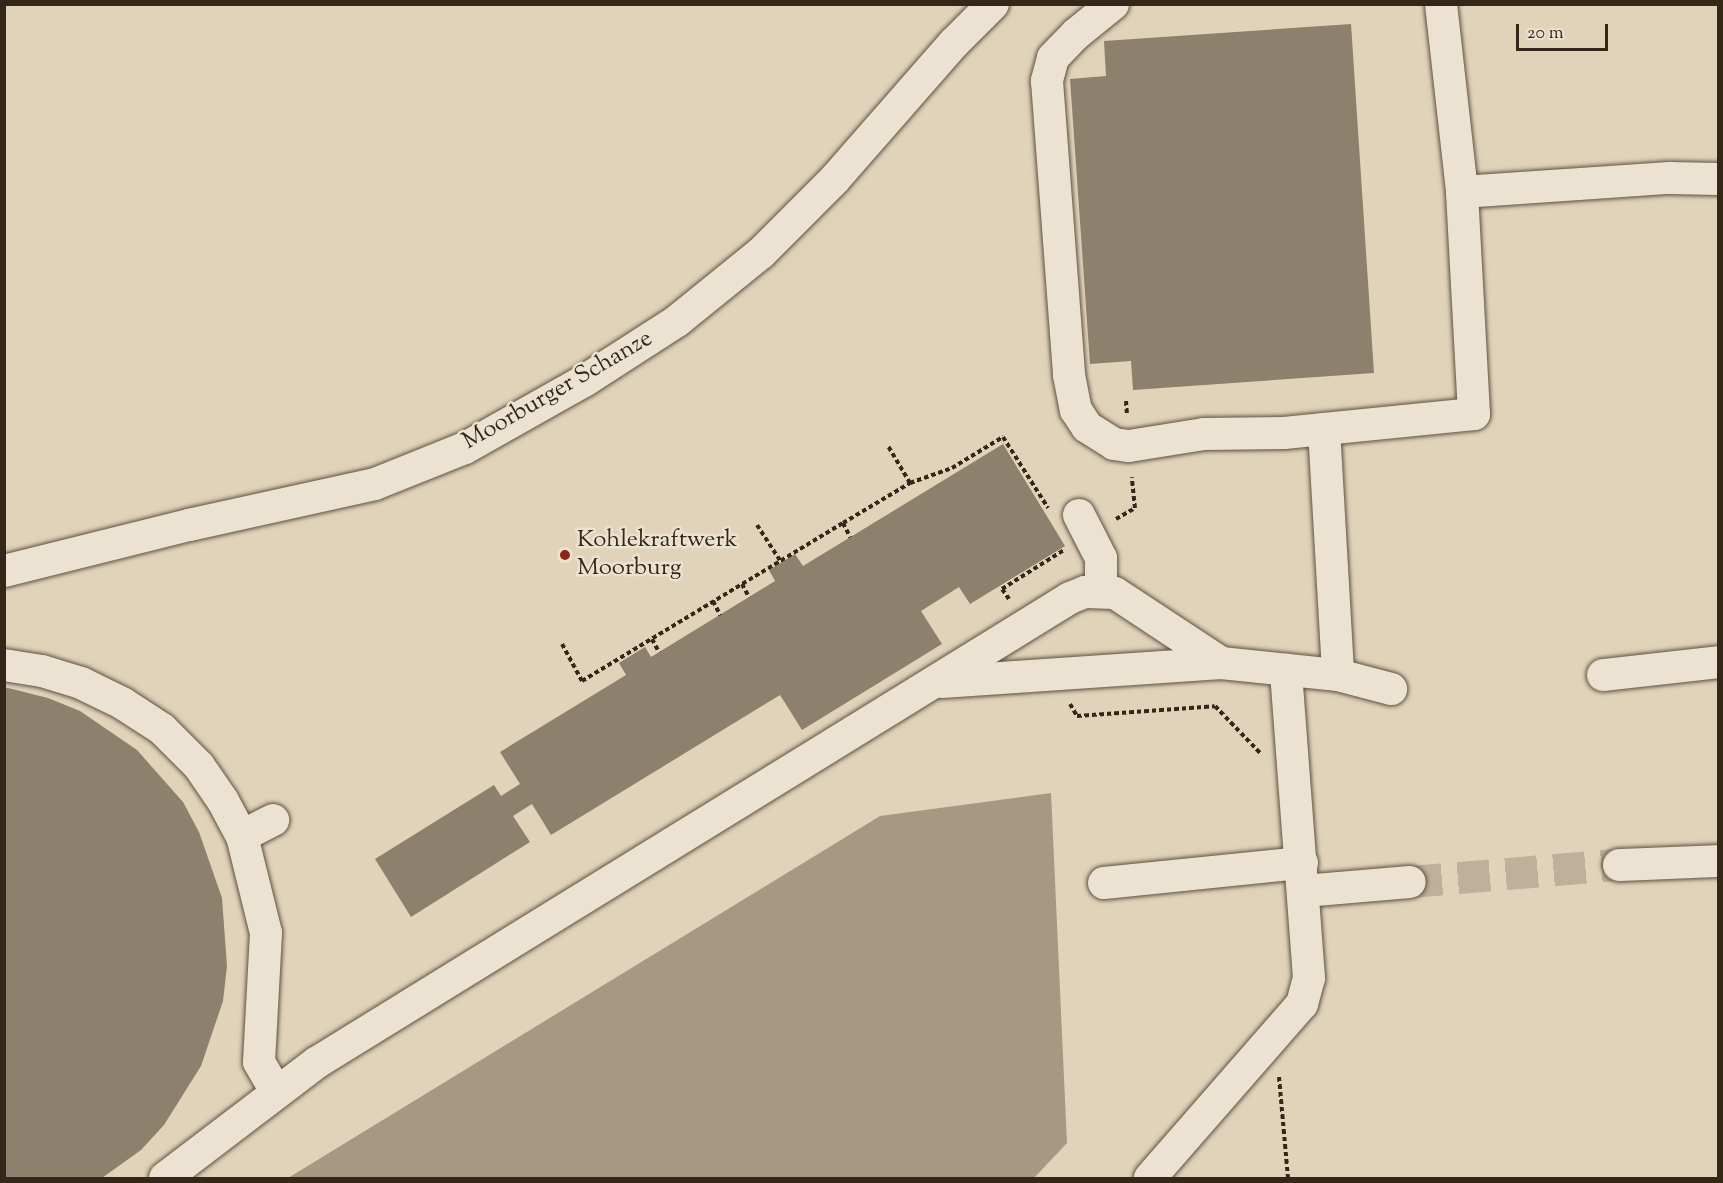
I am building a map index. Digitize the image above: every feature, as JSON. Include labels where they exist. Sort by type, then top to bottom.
[{"type":"street","name":"Moorburger Schanze","points":[[4,571],[189,525],[375,484],[465,448],[584,381],[677,321],[761,253],[834,180],[993,4]]},
{"type":"street","points":[[1113,4],[1053,58],[1047,81],[1069,375],[1076,410],[1099,435],[1129,447],[1204,434],[1324,429],[1474,414],[1462,192],[1441,4]]},
{"type":"street","points":[[1462,192],[1670,178],[1719,179]]},
{"type":"street","points":[[1324,429],[1338,675]]},
{"type":"street","points":[[1075,522],[1103,566],[1101,591]]},
{"type":"street","points":[[165,1179],[316,1063],[940,682],[1070,598],[1085,592],[1115,593],[1153,615],[1221,663]]},
{"type":"street","points":[[1603,675],[1719,662]]},
{"type":"street","points":[[940,682],[1221,663],[1338,675],[1391,689]]},
{"type":"street","points":[[4,665],[42,671],[81,683],[122,703],[162,729],[199,766],[243,836],[257,882],[266,933],[259,1062],[276,1092]]},
{"type":"street","points":[[1150,1179],[1302,1004],[1310,978],[1286,670]]},
{"type":"street","points":[[243,836],[273,820]]},
{"type":"street","points":[[1619,865],[1719,861]]},
{"type":"street","points":[[1104,883],[1303,877],[1410,882]]},
{"type":"path","points":[[1025,627],[1002,589],[1075,522],[1135,508],[1126,401]]},
{"type":"path","points":[[562,644],[582,681],[910,483],[952,468],[1003,437],[1075,522]]},
{"type":"path","points":[[888,446],[910,483]]},
{"type":"path","points":[[843,524],[850,537]]},
{"type":"path","points":[[757,525],[781,561]]},
{"type":"path","points":[[742,584],[749,597]]},
{"type":"path","points":[[713,601],[720,615]]},
{"type":"path","points":[[652,639],[659,652]]},
{"type":"path","points":[[1053,675],[1077,716],[1215,706],[1267,761]]},
{"type":"path","points":[[1276,1033],[1288,1179]]},
{"type":"shaded area","points":[[1051,793],[1067,1143],[1034,1178],[288,1178],[880,816]]},
{"type":"building","points":[[1351,24],[1374,373],[1133,390],[1131,361],[1090,364],[1070,79],[1106,76],[1104,41]]},
{"type":"building","points":[[1003,444],[1065,546],[970,604],[959,587],[921,611],[942,644],[802,730],[780,695],[551,835],[532,804],[513,816],[530,842],[411,917],[375,859],[494,785],[501,796],[520,784],[500,752],[626,675],[619,663],[645,647],[651,657],[775,581],[769,570],[795,554],[803,566]]},
{"type":"building","points":[[4,687],[48,698],[80,711],[137,750],[183,802],[199,832],[222,898],[227,966],[223,1001],[201,1066],[164,1125],[141,1150],[102,1178],[4,1178]]},
{"type":"tunnel","points":[[1410,882],[1619,865]]},
{"type":"place","name":"Kohlekraftwerk Moorburg","points":[[565,555]]}]
